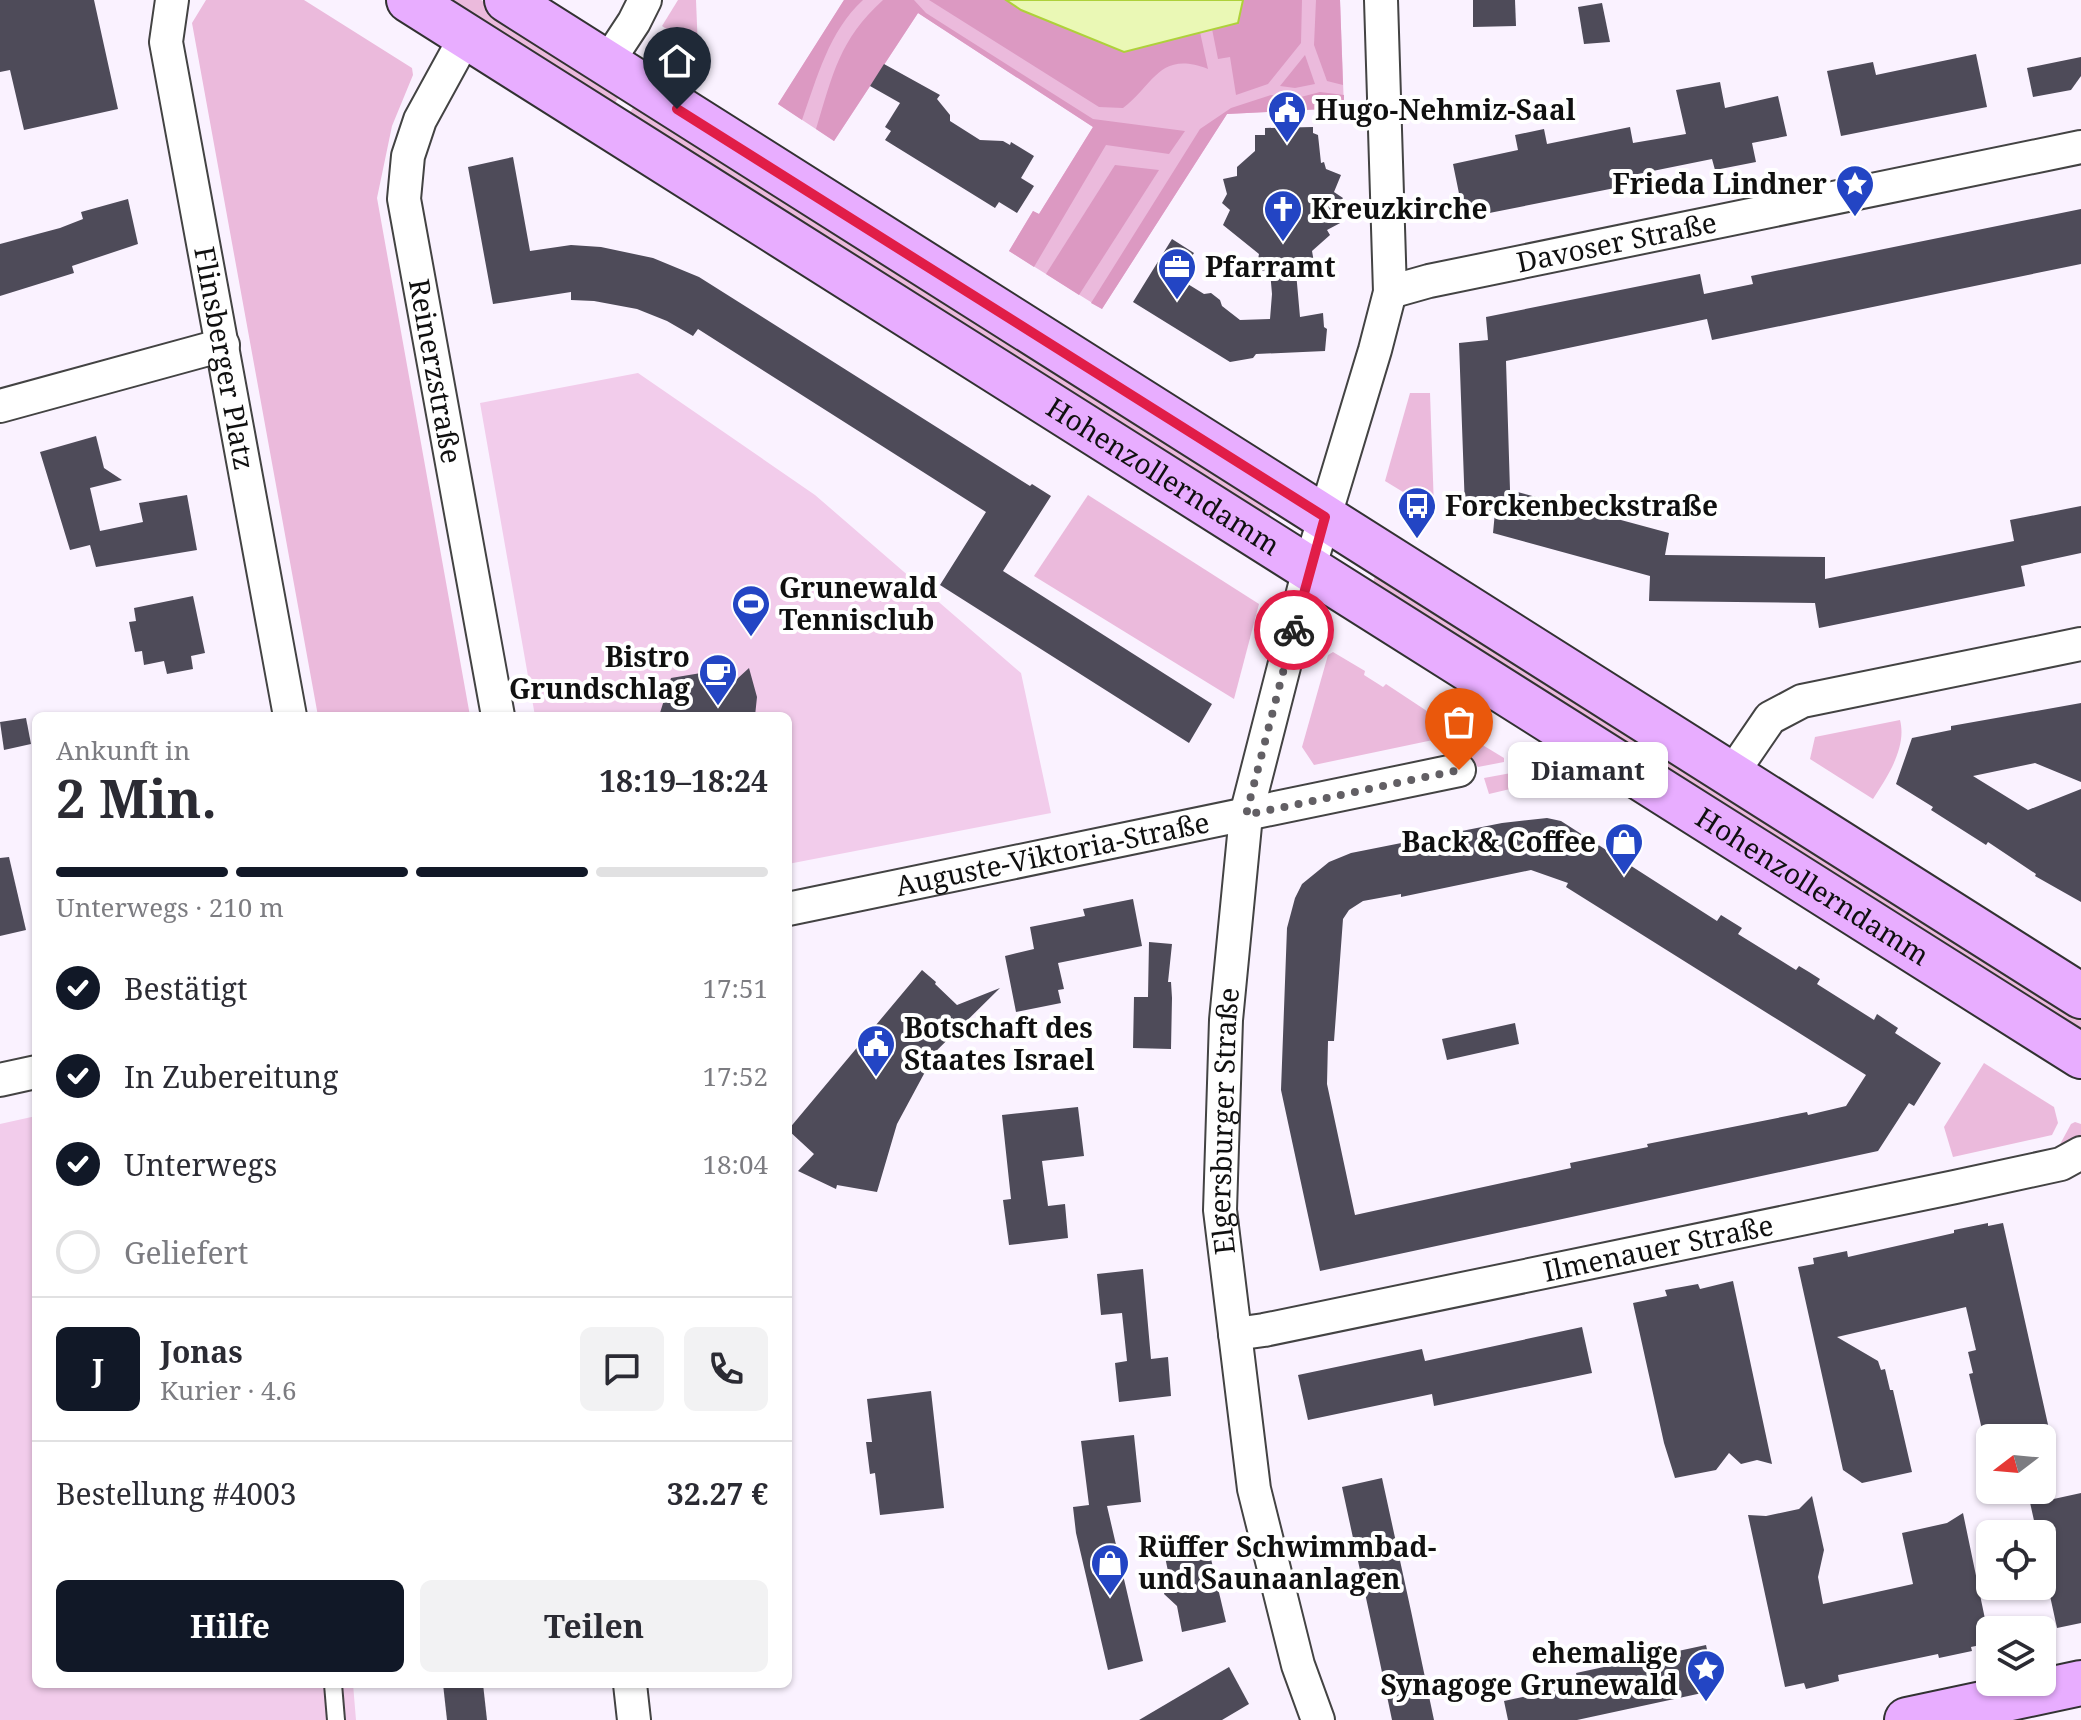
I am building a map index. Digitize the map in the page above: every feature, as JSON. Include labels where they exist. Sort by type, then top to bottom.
[{"type":"main road","name":"Hohenzollerndamm","points":[[409,0],[2081,1056]]},
{"type":"main road","name":"Hohenzollerndamm","points":[[507,0],[2081,996]]},
{"type":"main road","points":[[1907,1720],[2081,1683]]},
{"type":"street","name":"Flinsberger Platz","points":[[172,0],[166,42],[289,712]]},
{"type":"street","points":[[607,63],[645,0]]},
{"type":"street","points":[[1309,569],[1390,292],[1381,0]]},
{"type":"street","name":"Reinerzstraße","points":[[466,36],[420,120],[408,156],[404,199],[497,712]]},
{"type":"street","name":"Davoser Straße","points":[[1390,292],[1429,281],[2081,147]]},
{"type":"street","points":[[0,406],[223,345]]},
{"type":"street","name":"Elgersburger Straße","points":[[1309,569],[1246,815],[1226,1020],[1220,1210],[1254,1489],[1298,1665],[1318,1720]]},
{"type":"street","points":[[1731,775],[1770,718],[1802,701],[2081,644]]},
{"type":"street","name":"Auguste-Viktoria-Straße","points":[[792,908],[1459,770]]},
{"type":"street","points":[[0,1080],[32,1073]]},
{"type":"street","name":"Ilmenauer Straße","points":[[1235,1334],[1970,1184],[2061,1164],[2081,1153]]},
{"type":"street","points":[[630,1688],[634,1720]]},
{"type":"lane","points":[[333,1688],[336,1720]]},
{"type":"shaded area","points":[[206,0],[304,0],[412,68],[413,75],[392,126],[377,198],[469,712],[317,712],[192,23]]},
{"type":"shaded area","points":[[442,0],[481,0],[623,90],[612,108]]},
{"type":"shaded area","points":[[678,0],[696,0],[698,50],[662,26]]},
{"type":"shaded area","points":[[844,0],[1006,0],[1021,10],[1124,52],[1238,23],[1243,0],[1340,0],[1344,108],[1227,114],[1102,309],[1009,251],[1033,211],[1039,214],[1093,127],[918,13],[834,141],[778,104]]},
{"type":"shaded area","points":[[844,0],[863,0],[851,12],[833,41],[802,120],[778,104]]},
{"type":"shaded area","points":[[883,0],[914,0],[926,13],[1093,119],[1185,131],[1169,154],[1106,145],[1034,267],[1009,251],[1033,211],[1039,214],[1093,127],[918,13],[834,141],[816,129],[839,59],[856,29]]},
{"type":"shaded area","points":[[929,0],[1006,0],[1021,10],[1124,52],[1200,32],[1208,69],[1192,64],[1168,67],[1123,108],[1099,107]]},
{"type":"shaded area","points":[[1006,0],[1243,0],[1238,23],[1124,52],[1021,10]]},
{"type":"shaded area","points":[[1243,0],[1302,0],[1301,43],[1268,84],[1236,95],[1230,57],[1218,59],[1212,29],[1238,23]]},
{"type":"shaded area","points":[[1316,0],[1340,0],[1343,85],[1327,81],[1314,45]]},
{"type":"shaded area","points":[[1305,55],[1315,84],[1295,88],[1280,86]]},
{"type":"shaded area","points":[[1320,92],[1344,95],[1344,108],[1227,114],[1102,309],[1091,303],[1200,129],[1231,108],[1271,95],[1297,98]]},
{"type":"shaded area","points":[[639,99],[1272,501],[1268,525],[626,118]]},
{"type":"shaded area","points":[[1115,165],[1159,170],[1079,295],[1046,274]]},
{"type":"shaded area","name":"Grunewald Tennisclub","points":[[638,373],[815,495],[1021,673],[1051,813],[792,863],[792,712],[534,712],[480,403]]},
{"type":"shaded area","points":[[1410,393],[1430,393],[1434,508],[1431,509],[1385,481]]},
{"type":"shaded area","points":[[1088,495],[1259,604],[1234,699],[1034,576]]},
{"type":"shaded area","points":[[1377,568],[2081,1012],[2081,1028],[2076,1036],[1371,590]]},
{"type":"shaded area","points":[[1333,652],[1365,671],[1364,675],[1383,687],[1386,684],[1439,719],[1430,733],[1433,740],[1314,765],[1302,747],[1328,655]]},
{"type":"shaded area","points":[[1900,720],[1898,751],[1873,799],[1810,759],[1815,737]]},
{"type":"shaded area","points":[[1466,735],[1504,758],[1504,762],[1478,767],[1471,759]]},
{"type":"shaded area","points":[[1522,771],[1535,783],[1489,794],[1484,778]]},
{"type":"shaded area","points":[[1984,1063],[2054,1107],[2058,1123],[2052,1135],[1953,1157],[1944,1127]]},
{"type":"shaded area","points":[[32,1117],[32,1688],[353,1688],[356,1720],[0,1720],[0,1124]]},
{"type":"shaded area","points":[[2071,1124],[2081,1124],[2081,1143],[2058,1148]]},
{"type":"building","points":[[0,0],[94,0],[118,109],[24,130],[10,70],[0,72]]},
{"type":"building","points":[[1473,0],[1515,0],[1516,26],[1473,27]]},
{"type":"building","points":[[1602,3],[1610,42],[1584,44],[1578,7]]},
{"type":"building","points":[[1976,54],[1987,107],[1841,136],[1827,71],[1873,62],[1876,75]]},
{"type":"building","points":[[2081,57],[2081,76],[2071,90],[2033,97],[2027,68]]},
{"type":"building","points":[[884,64],[940,95],[937,99],[950,115],[950,121],[980,140],[1003,141],[1010,145],[1011,142],[1034,156],[1021,178],[1034,186],[1017,213],[999,202],[995,208],[885,140],[891,131],[885,127],[900,103],[870,86]]},
{"type":"building","points":[[1720,82],[1725,108],[1778,96],[1787,136],[1752,143],[1756,162],[1715,170],[1712,159],[1623,177],[1625,186],[1464,218],[1453,164],[1518,150],[1515,135],[1544,129],[1547,144],[1630,127],[1633,143],[1686,134],[1676,90]]},
{"type":"building","name":"Kreuzkirche","points":[[1313,127],[1313,133],[1318,135],[1321,163],[1324,162],[1326,169],[1341,175],[1334,192],[1343,198],[1337,207],[1344,221],[1327,230],[1330,235],[1312,251],[1315,268],[1296,272],[1300,317],[1323,313],[1324,327],[1327,329],[1325,351],[1256,354],[1253,358],[1230,362],[1133,302],[1172,239],[1194,253],[1178,278],[1204,294],[1211,293],[1240,320],[1270,319],[1270,271],[1256,270],[1259,254],[1223,225],[1230,210],[1222,203],[1227,194],[1223,179],[1237,176],[1237,167],[1255,151],[1255,135],[1265,135],[1265,128]]},
{"type":"building","points":[[513,157],[530,251],[571,245],[601,247],[653,258],[699,277],[1030,486],[1032,484],[1051,496],[1003,571],[1212,704],[1189,743],[940,585],[986,512],[698,329],[693,336],[637,309],[571,300],[571,292],[493,304],[468,167]]},
{"type":"building","points":[[128,199],[138,244],[72,266],[74,273],[0,296],[0,244],[60,228],[83,219],[81,212]]},
{"type":"building","points":[[2081,209],[2081,264],[1712,340],[1707,319],[1506,361],[1510,490],[1669,533],[1665,555],[1825,557],[1825,579],[2014,541],[2010,520],[2081,506],[2081,553],[2021,566],[2025,586],[1819,628],[1815,603],[1649,601],[1650,576],[1493,533],[1495,512],[1465,509],[1459,343],[1488,340],[1486,317],[1700,274],[1704,294],[1753,284],[1751,276]]},
{"type":"building","points":[[96,436],[104,468],[122,480],[90,488],[100,531],[143,522],[139,503],[187,495],[197,550],[96,567],[90,545],[70,550],[40,452]]},
{"type":"building","points":[[193,596],[205,653],[191,656],[193,669],[167,674],[164,661],[144,665],[142,651],[135,652],[129,622],[136,621],[134,608]]},
{"type":"building","points":[[749,668],[757,697],[755,712],[660,712],[671,678],[725,669],[737,679]]},
{"type":"building","points":[[2081,703],[2081,782],[2035,763],[1973,776],[2028,810],[2081,789],[2081,902],[2035,876],[1988,842],[1986,845],[1931,810],[1933,807],[1896,784],[1912,738],[1951,730],[1951,726]]},
{"type":"building","points":[[26,718],[31,744],[4,750],[0,722]]},
{"type":"building","points":[[1547,818],[1561,821],[1717,921],[1721,915],[1742,928],[1738,934],[1796,970],[1799,966],[1809,972],[1820,979],[1817,984],[1874,1020],[1877,1014],[1898,1028],[1895,1033],[1941,1063],[1914,1106],[1909,1103],[1878,1151],[1320,1271],[1281,1090],[1287,928],[1295,898],[1302,884],[1329,862],[1351,853],[1502,823]],"holes":[[[1531,870],[1568,883],[1566,887],[1866,1075],[1846,1106],[1647,1144],[1648,1147],[1570,1163],[1571,1168],[1355,1215],[1327,1084],[1328,1041],[1334,1041],[1343,919],[1349,910],[1363,901],[1401,894],[1401,897]]]},
{"type":"building","points":[[9,857],[26,930],[0,936],[0,858]]},
{"type":"building","points":[[1133,899],[1142,946],[1058,963],[1064,989],[1058,990],[1061,1003],[1016,1012],[1005,956],[1034,949],[1030,927],[1085,916],[1083,909]]},
{"type":"building","points":[[1149,942],[1172,944],[1168,982],[1171,982],[1172,998],[1171,1049],[1133,1048],[1134,997],[1148,997]]},
{"type":"building","name":"Botschaft des Staates Israel","points":[[922,970],[957,1005],[1000,988],[927,1060],[932,1059],[897,1124],[877,1192],[837,1185],[836,1189],[798,1171],[814,1154],[792,1134],[792,1125]]},
{"type":"building","points":[[1515,1023],[1519,1044],[1447,1060],[1442,1039]]},
{"type":"building","points":[[1078,1107],[1084,1156],[1042,1161],[1048,1206],[1065,1204],[1068,1238],[1009,1245],[1003,1200],[1011,1199],[1002,1115]]},
{"type":"building","points":[[2003,1223],[2048,1424],[1981,1424],[1969,1374],[1973,1373],[1968,1352],[1976,1350],[1966,1307],[1837,1337],[1878,1361],[1881,1370],[1885,1369],[1890,1390],[1893,1390],[1912,1472],[1862,1483],[1843,1470],[1798,1267],[1814,1264],[1813,1258],[1847,1251],[1848,1257],[1954,1233],[1954,1230]]},
{"type":"building","points":[[1143,1269],[1151,1359],[1168,1357],[1171,1396],[1119,1402],[1115,1363],[1127,1361],[1122,1313],[1101,1315],[1097,1274]]},
{"type":"building","points":[[1733,1281],[1772,1464],[1757,1460],[1741,1464],[1729,1453],[1716,1470],[1675,1478],[1664,1443],[1633,1303],[1667,1296],[1665,1290],[1698,1284],[1700,1289]]},
{"type":"building","points":[[1582,1327],[1592,1373],[1434,1406],[1432,1394],[1308,1420],[1298,1375],[1422,1349],[1425,1361]]},
{"type":"building","points":[[931,1391],[944,1508],[880,1515],[875,1473],[870,1474],[866,1442],[872,1442],[867,1399]]},
{"type":"building","points":[[1134,1435],[1141,1502],[1107,1506],[1143,1661],[1108,1670],[1076,1533],[1073,1507],[1089,1505],[1081,1441]]},
{"type":"building","points":[[1382,1478],[1434,1720],[1392,1720],[1342,1487]]},
{"type":"building","points":[[2081,1493],[2081,1623],[2057,1628],[2051,1600],[2056,1600],[2056,1520],[2034,1520],[2030,1504],[2056,1504],[2056,1498]]},
{"type":"building","points":[[1812,1496],[1824,1550],[1818,1577],[1823,1604],[1913,1584],[1902,1533],[1947,1523],[1963,1513],[1976,1576],[1976,1600],[1981,1600],[1984,1616],[1976,1616],[1976,1646],[1971,1647],[1972,1651],[1939,1658],[1938,1654],[1838,1675],[1839,1681],[1806,1689],[1804,1683],[1785,1687],[1748,1515],[1766,1516],[1799,1509]]},
{"type":"building","points":[[1207,1542],[1226,1622],[1182,1632],[1177,1606],[1164,1594],[1169,1576],[1164,1552]]},
{"type":"building","points":[[1706,1645],[1716,1690],[1577,1720],[1508,1720],[1504,1701],[1579,1685],[1576,1673]]},
{"type":"building","points":[[1229,1667],[1249,1704],[1222,1720],[1139,1720]]},
{"type":"building","points":[[443,1688],[483,1688],[487,1720],[447,1720]]},
{"type":"way so far","points":[[1294,630],[1246,815],[1459,770]]},
{"type":"place","name":"Hugo-Nehmiz-Saal","points":[[1287,144]]},
{"type":"place","name":"Frieda Lindner","points":[[1855,218]]},
{"type":"place","name":"Kreuzkirche","points":[[1283,243]]},
{"type":"place","name":"Pfarramt","points":[[1177,301]]},
{"type":"place","name":"Forckenbeckstraße","points":[[1417,540]]},
{"type":"place","name":"Grunewald Tennisclub","points":[[751,638]]},
{"type":"place","name":"Bistro Grundschlag","points":[[718,707]]},
{"type":"place","name":"Diamant","points":[[1459,770]]},
{"type":"place","name":"Back & Coffee","points":[[1624,876]]},
{"type":"place","name":"Botschaft des Staates Israel","points":[[876,1078]]},
{"type":"place","name":"Rüffer Schwimmbad- und Saunaanlagen","points":[[1110,1597]]},
{"type":"place","name":"ehemalige Synagoge Grunewald","points":[[1706,1703]]},
{"type":"route","points":[[677,109],[1325,517],[1294,630]]}]
